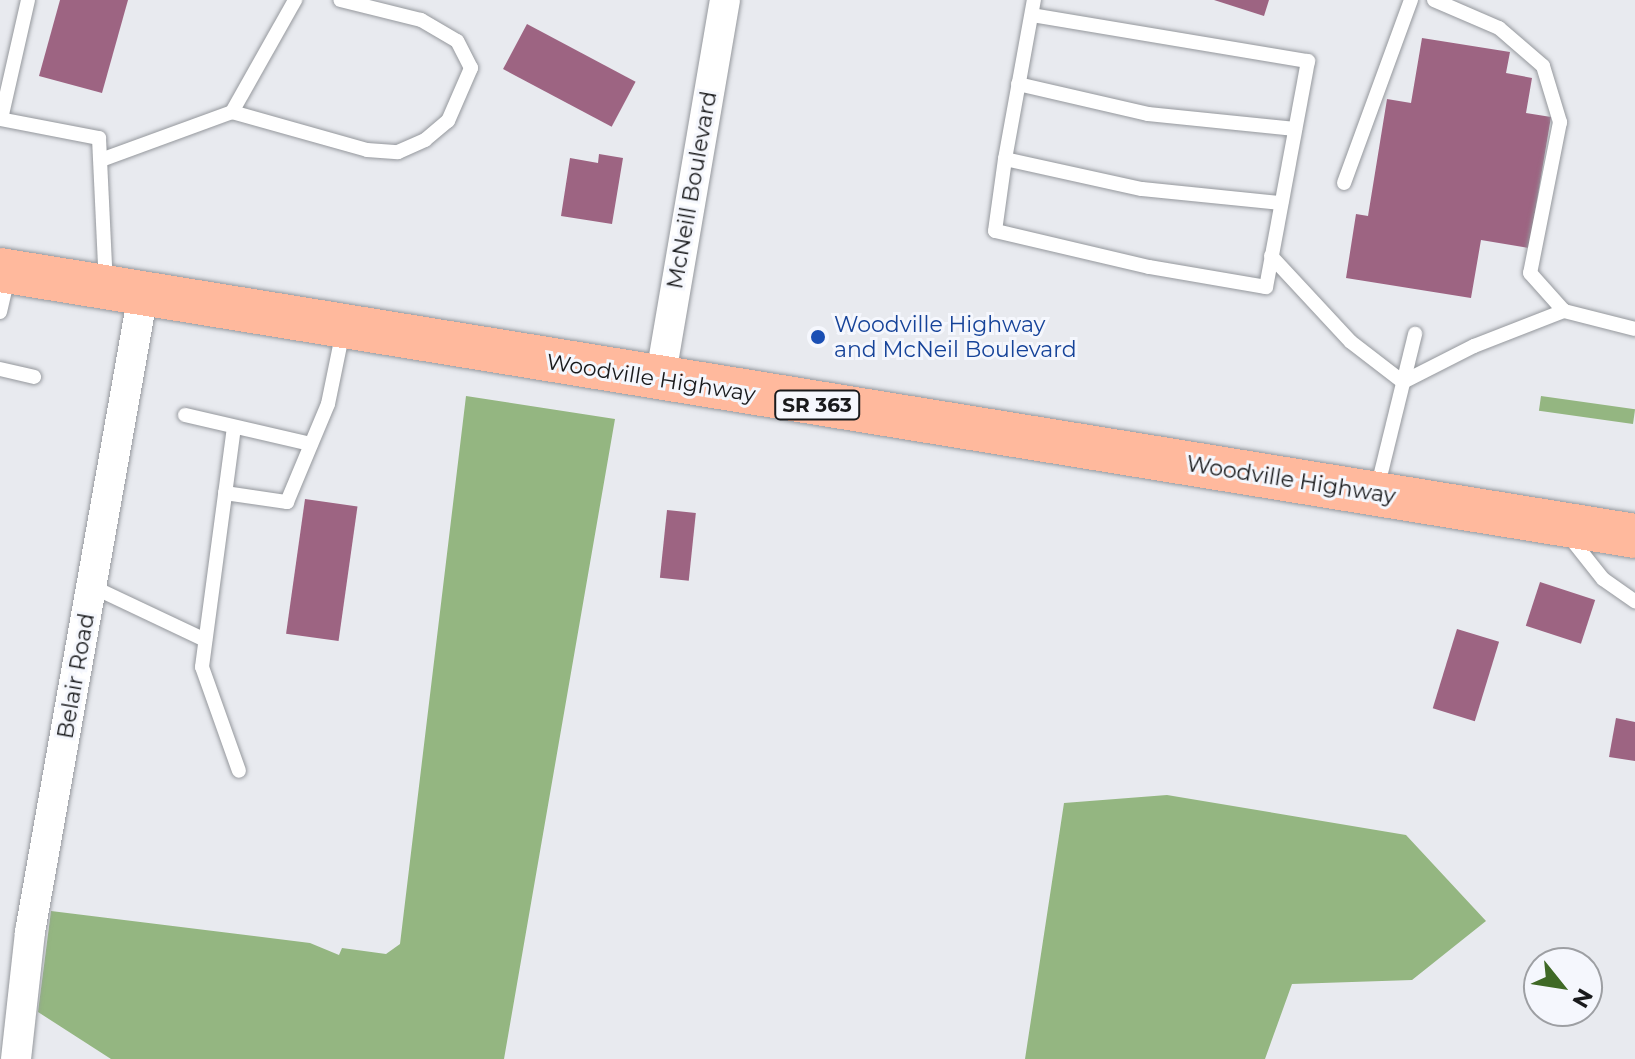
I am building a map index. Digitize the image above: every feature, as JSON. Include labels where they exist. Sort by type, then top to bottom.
[{"type":"main road","name":"Woodville Highway","points":[[3,285],[125,291],[1635,536]]},
{"type":"street","name":"McNeill Boulevard","points":[[660,380],[725,0]]},
{"type":"street","name":"Belair Road","points":[[16,1059],[30,932],[91,586],[125,291]]},
{"type":"lane","points":[[28,0],[0,119],[99,138],[125,291]]},
{"type":"lane","points":[[232,112],[295,0]]},
{"type":"lane","points":[[101,160],[232,112],[367,150],[398,152],[425,140],[448,121],[471,68],[457,41],[421,20],[340,0]]},
{"type":"lane","points":[[1344,183],[1411,0]]},
{"type":"lane","points":[[1434,0],[1507,34],[1543,66],[1560,122],[1530,273],[1564,311],[1635,329]]},
{"type":"lane","points":[[1463,13],[1474,0]]},
{"type":"lane","points":[[1033,7],[1308,61],[1266,287],[1149,267],[995,231],[1033,7]]},
{"type":"lane","points":[[1018,84],[1148,114],[1295,129]]},
{"type":"lane","points":[[1005,159],[1142,189],[1281,203]]},
{"type":"lane","points":[[1271,256],[1351,342],[1403,382]]},
{"type":"lane","points":[[1403,382],[1474,346],[1564,311]]},
{"type":"lane","points":[[225,493],[287,502],[328,404],[344,327]]},
{"type":"lane","points":[[1376,494],[1415,334]]},
{"type":"lane","points":[[0,369],[34,377]]},
{"type":"lane","points":[[185,415],[311,444]]},
{"type":"lane","points":[[234,427],[202,667],[239,771]]},
{"type":"lane","points":[[1558,524],[1603,579],[1635,601]]},
{"type":"lane","points":[[91,586],[205,640]]},
{"type":"green space","points":[[466,396],[615,419],[504,1059],[111,1059],[38,1012],[51,911],[310,943],[339,955],[342,948],[386,954],[400,944]]},
{"type":"green space","points":[[1541,396],[1635,409],[1633,424],[1539,411]]},
{"type":"green space","points":[[1167,795],[1406,835],[1486,921],[1412,980],[1292,984],[1265,1059],[1025,1059],[1064,803]]},
{"type":"building","points":[[60,0],[128,0],[102,93],[39,76]]},
{"type":"building","points":[[1214,0],[1269,0],[1264,16]]},
{"type":"building","points":[[527,24],[636,82],[612,127],[503,69]]},
{"type":"building","points":[[1422,38],[1510,52],[1506,73],[1532,78],[1526,113],[1551,117],[1529,248],[1481,240],[1471,298],[1346,278],[1356,214],[1368,216],[1387,99],[1411,103]]},
{"type":"building","points":[[599,154],[623,158],[612,224],[561,216],[570,158],[598,163]]},
{"type":"building","points":[[305,499],[357,506],[339,641],[286,634]]},
{"type":"building","points":[[667,510],[696,513],[689,581],[660,578]]},
{"type":"building","points":[[1540,582],[1595,600],[1581,644],[1526,626]]},
{"type":"building","points":[[1457,629],[1499,642],[1475,721],[1433,708]]},
{"type":"building","points":[[1616,718],[1635,722],[1635,761],[1609,757]]},
{"type":"place","name":"Woodville Highway and McNeil Boulevard","points":[[818,337]]}]
